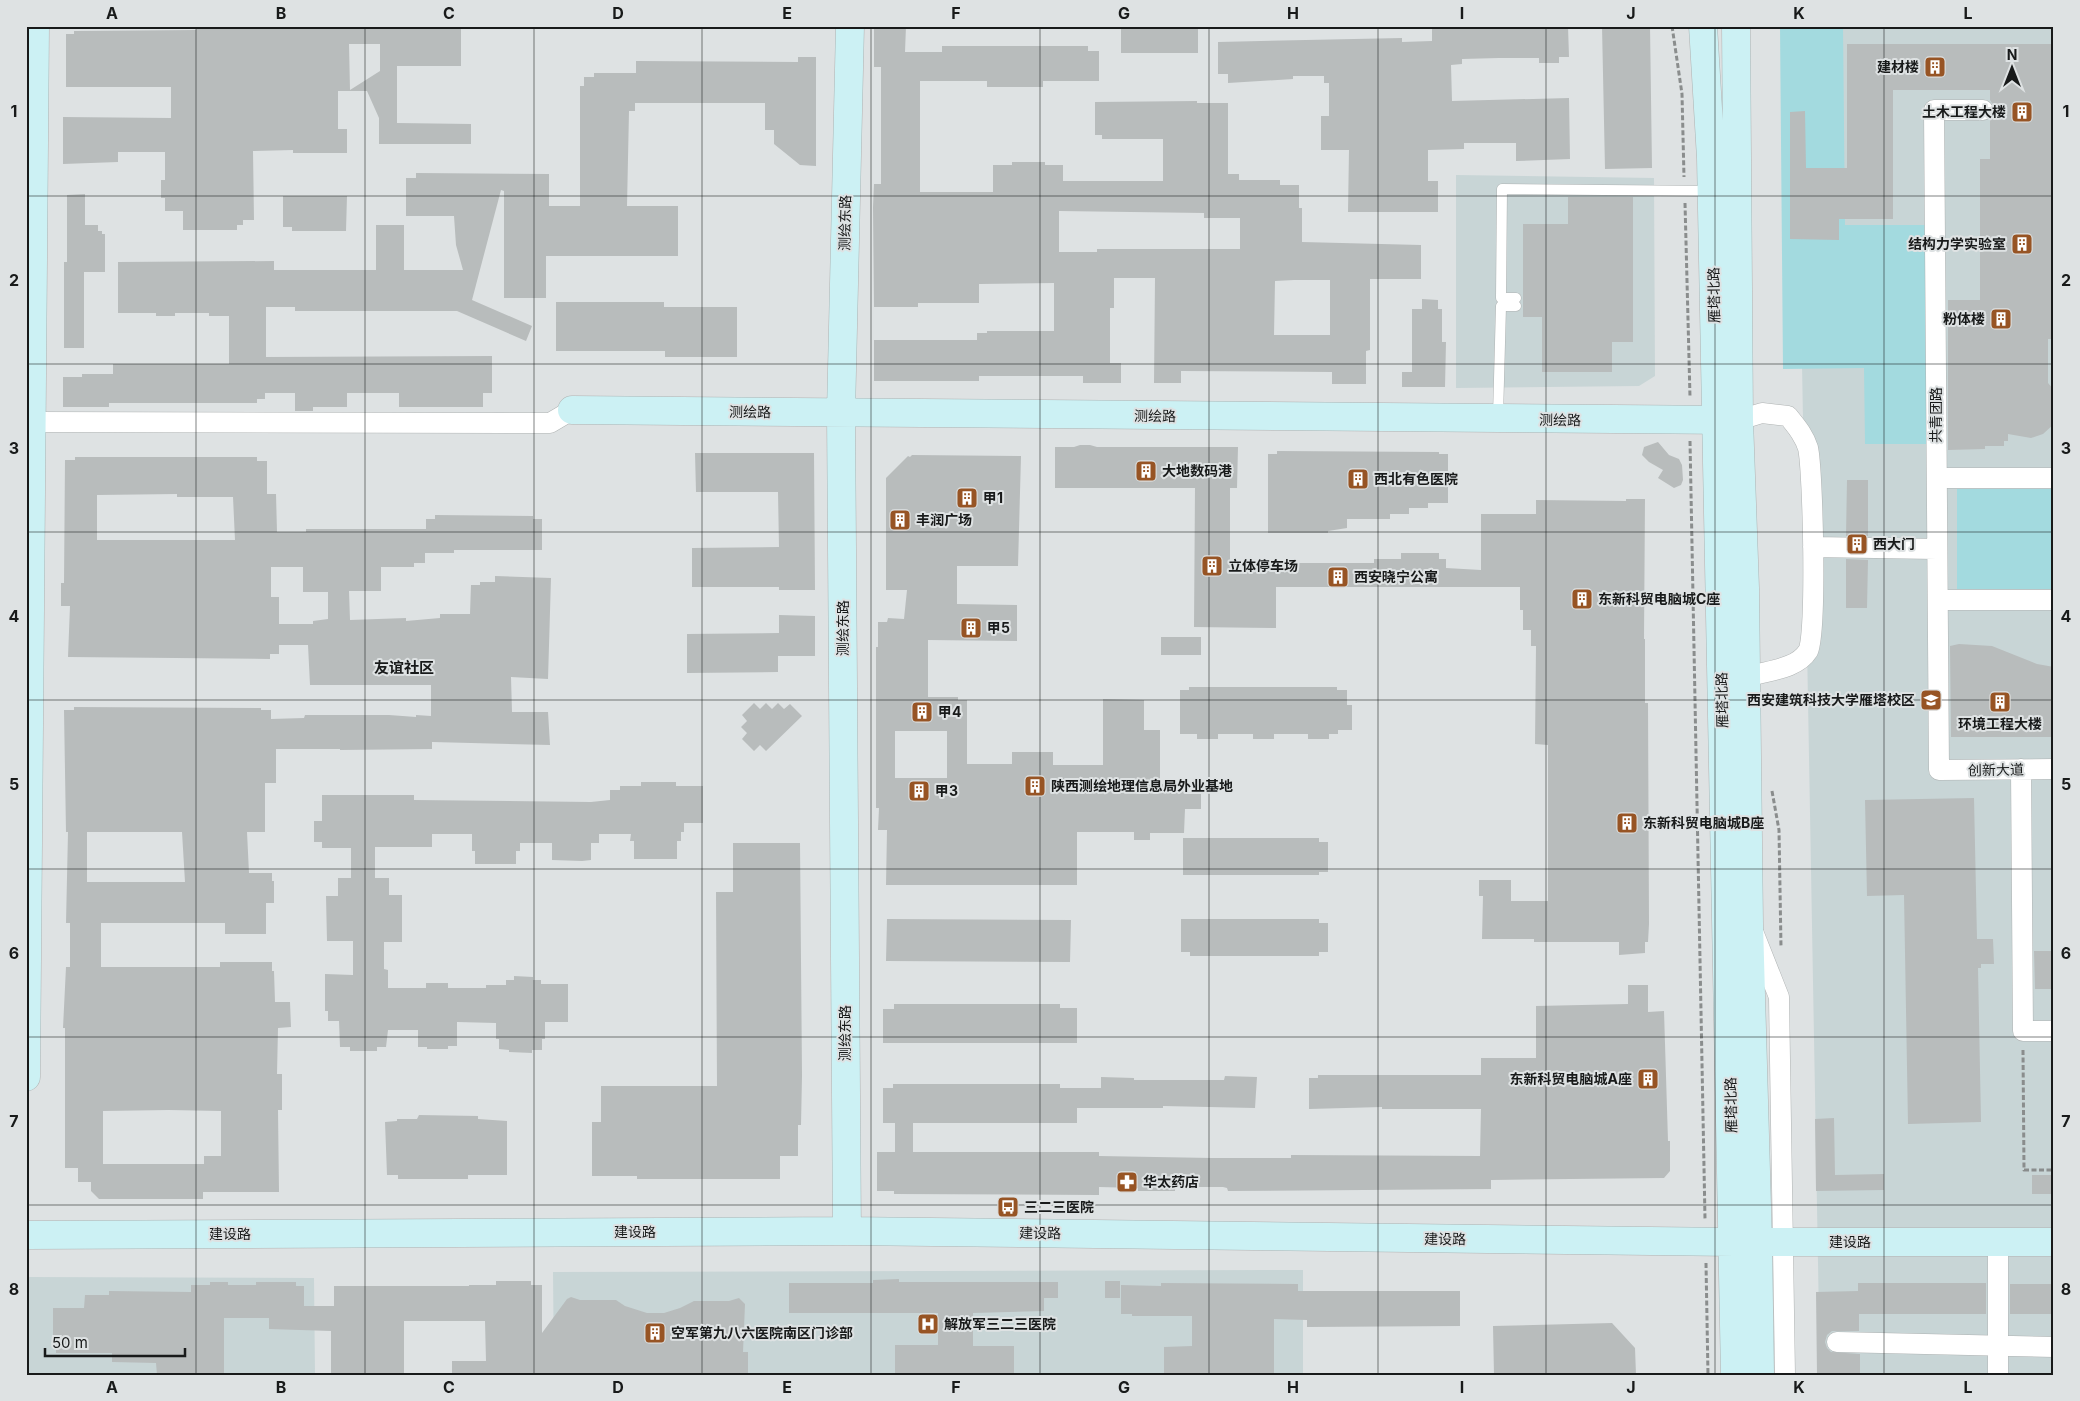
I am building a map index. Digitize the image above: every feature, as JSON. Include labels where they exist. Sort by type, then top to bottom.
[{"type":"street","points":[[26,1077],[35,26]]},
{"type":"street","name":"测绘东路","points":[[847,1231],[841,413],[850,26]]},
{"type":"street","name":"雁塔北路","points":[[1703,26],[1712,191],[1715,421],[1759,1242],[1735,1375]]},
{"type":"street","name":"雁塔北路","points":[[1736,26],[1715,421],[1747,677],[1749,924],[1759,1242],[1760,1375]]},
{"type":"street","name":"共青团路","points":[[1939,770],[1934,110],[1983,110]]},
{"type":"street","points":[[32,422],[550,423],[572,410]]},
{"type":"street","name":"测绘路","points":[[572,410],[1715,421]]},
{"type":"street","points":[[1715,421],[1762,414],[1788,416],[1799,428],[1807,447],[1810,462],[1813,547],[1813,629],[1810,648],[1801,661],[1747,677]]},
{"type":"street","points":[[1937,478],[2054,478]]},
{"type":"street","points":[[1813,547],[1937,549]]},
{"type":"street","points":[[1938,600],[2054,600]]},
{"type":"street","points":[[2020,769],[2023,1031],[2054,1032]]},
{"type":"street","name":"创新大道","points":[[1939,770],[2054,769]]},
{"type":"street","name":"建设路","points":[[26,1235],[847,1231],[1705,1242],[2054,1242]]},
{"type":"street","points":[[1759,1242],[1785,1375]]},
{"type":"street","points":[[1998,1242],[1998,1375]]},
{"type":"street","points":[[1837,1342],[2054,1347]]},
{"type":"lane","points":[[1498,419],[1501,306],[1516,302],[1501,298],[1502,189],[1712,191]]},
{"type":"path","points":[[1672,26],[1682,94],[1684,183]]},
{"type":"path","points":[[1685,193],[1715,421],[1705,1242],[1708,1375]]},
{"type":"path","points":[[2023,1031],[2024,1170],[2054,1170]]},
{"type":"shaded area","points":[[1780,26],[1843,26],[1845,225],[1936,225],[1938,444],[1865,444],[1864,368],[1783,369]]},
{"type":"shaded area","name":"西安建筑科技大学雁塔校区","points":[[1796,26],[2054,26],[2054,1375],[1820,1375]]},
{"type":"shaded area","points":[[1456,175],[1654,178],[1655,376],[1639,386],[1456,388]]},
{"type":"shaded area","points":[[1957,489],[2054,489],[2054,589],[1957,589]]},
{"type":"shaded area","name":"解放军三二三医院","points":[[1303,1270],[1303,1375],[554,1375],[553,1272]]},
{"type":"shaded area","points":[[26,1277],[314,1278],[315,1375],[26,1375]]},
{"type":"building","points":[[196,26],[461,26],[461,66],[397,66],[397,123],[471,124],[471,144],[379,144],[379,118],[367,91],[338,91],[338,129],[347,129],[347,153],[293,153],[293,150],[253,151],[254,220],[243,220],[243,225],[237,225],[237,230],[183,230],[183,211],[165,211],[165,198],[161,198],[161,180],[165,180],[165,152],[118,152],[118,162],[63,164],[63,117],[171,118],[171,87],[66,87],[66,34],[74,34],[74,31],[196,30]],"holes":[[[349,44],[380,44],[380,71],[350,90]]]},
{"type":"building","points":[[874,26],[906,26],[905,52],[942,52],[942,46],[1088,46],[1088,51],[1099,51],[1099,81],[1043,81],[1043,87],[987,87],[987,81],[920,81],[920,192],[993,192],[993,165],[1012,165],[1012,162],[1045,162],[1045,165],[1063,165],[1063,181],[1163,181],[1163,139],[1102,139],[1102,135],[1095,135],[1095,102],[1197,101],[1197,103],[1228,103],[1228,174],[1239,174],[1239,180],[1280,180],[1280,185],[1299,185],[1299,208],[1302,208],[1302,242],[1421,245],[1421,279],[1370,279],[1370,350],[1366,351],[1366,384],[1332,384],[1332,372],[1181,371],[1181,383],[1154,383],[1155,278],[1114,278],[1114,308],[1110,308],[1110,363],[1121,363],[1121,383],[1083,383],[1083,376],[979,376],[979,381],[874,381],[874,340],[977,340],[977,333],[987,333],[987,331],[1054,331],[1054,283],[979,284],[979,303],[918,303],[918,307],[874,307],[873,207],[874,184],[881,184],[881,67],[874,67]],"holes":[[[1059,211],[1204,213],[1204,218],[1240,218],[1240,249],[1097,249],[1097,252],[1059,252]],[[1330,280],[1330,335],[1274,335],[1275,281]]]},
{"type":"building","points":[[1121,26],[1198,26],[1198,53],[1121,53]]},
{"type":"building","points":[[1432,26],[1568,26],[1569,57],[1559,57],[1559,63],[1539,63],[1539,58],[1499,58],[1462,59],[1462,64],[1451,65],[1452,101],[1569,98],[1570,159],[1516,161],[1516,143],[1464,143],[1464,149],[1428,150],[1428,181],[1438,181],[1438,212],[1348,212],[1349,150],[1321,150],[1321,116],[1329,116],[1329,83],[1324,83],[1324,76],[1293,76],[1293,79],[1228,83],[1228,74],[1218,74],[1218,42],[1402,38],[1402,42],[1432,41]]},
{"type":"building","points":[[1602,26],[1650,26],[1652,168],[1605,169]]},
{"type":"building","points":[[1847,44],[2054,44],[2054,339],[2048,339],[2048,383],[2054,390],[2054,424],[2043,434],[2031,438],[2008,434],[2008,441],[2004,441],[2004,446],[1985,446],[1985,449],[1948,450],[1948,300],[1980,300],[1980,159],[1990,159],[1990,120],[1995,110],[1990,100],[1990,90],[1893,90],[1893,219],[1839,219],[1839,240],[1790,239],[1790,112],[1805,111],[1806,168],[1847,168]]},
{"type":"building","points":[[798,57],[816,57],[816,166],[800,165],[774,144],[774,130],[765,130],[765,103],[635,103],[635,111],[629,111],[627,206],[678,206],[678,256],[546,256],[546,298],[504,298],[504,191],[501,190],[472,300],[532,326],[526,341],[457,311],[295,311],[295,307],[266,307],[266,357],[492,356],[492,393],[483,393],[483,407],[399,407],[399,393],[347,393],[347,407],[313,407],[313,411],[295,411],[295,393],[265,393],[265,399],[257,399],[257,403],[109,403],[109,407],[63,407],[63,377],[82,377],[82,374],[113,374],[113,364],[229,364],[229,316],[209,316],[209,313],[175,313],[175,316],[156,316],[156,313],[118,313],[118,262],[274,261],[274,270],[376,270],[376,225],[404,225],[404,270],[463,270],[456,245],[454,216],[406,216],[406,178],[416,178],[416,173],[549,174],[549,206],[580,206],[580,86],[584,86],[584,77],[594,77],[594,73],[636,73],[636,61],[798,62]]},
{"type":"building","points":[[85,194],[85,225],[98,225],[98,231],[102,231],[102,234],[105,234],[105,272],[84,272],[84,348],[64,348],[64,262],[67,262],[67,195]]},
{"type":"building","points":[[283,196],[347,196],[346,231],[292,231],[292,227],[283,227]]},
{"type":"building","points":[[1568,197],[1633,197],[1633,342],[1612,342],[1612,372],[1542,372],[1542,317],[1523,317],[1523,224],[1568,224]]},
{"type":"building","points":[[1422,299],[1438,300],[1438,309],[1442,309],[1442,342],[1446,342],[1445,387],[1402,387],[1402,372],[1412,372],[1412,309],[1422,309]]},
{"type":"building","points":[[556,302],[664,302],[664,307],[737,307],[737,357],[665,357],[665,351],[556,351]]},
{"type":"building","points":[[1658,442],[1669,455],[1679,459],[1682,465],[1683,480],[1681,485],[1674,488],[1658,478],[1663,470],[1649,462],[1642,455],[1644,447]]},
{"type":"building","points":[[1080,445],[1097,447],[1238,447],[1237,488],[1230,488],[1230,571],[1277,571],[1277,567],[1296,565],[1296,563],[1374,563],[1374,559],[1401,559],[1401,553],[1439,553],[1439,559],[1446,559],[1446,568],[1481,570],[1481,514],[1536,514],[1536,500],[1626,501],[1626,499],[1645,499],[1644,639],[1645,703],[1648,703],[1649,924],[1648,942],[1645,942],[1645,953],[1619,955],[1619,942],[1534,942],[1534,939],[1482,939],[1483,896],[1479,896],[1479,880],[1511,880],[1511,901],[1548,901],[1548,745],[1535,744],[1536,646],[1531,646],[1531,630],[1523,630],[1523,610],[1520,610],[1520,587],[1276,587],[1276,628],[1194,627],[1195,488],[1055,488],[1055,447],[1074,447]]},
{"type":"building","name":"西北有色医院","points":[[1277,451],[1439,452],[1439,454],[1448,454],[1448,503],[1428,503],[1428,508],[1409,508],[1409,514],[1390,514],[1390,519],[1347,519],[1347,528],[1328,531],[1328,533],[1268,533],[1268,454],[1277,454]]},
{"type":"building","points":[[695,453],[814,453],[815,590],[779,590],[779,587],[692,587],[692,548],[779,547],[778,492],[696,492]]},
{"type":"building","points":[[912,455],[1021,456],[1018,566],[957,566],[957,604],[1017,605],[1017,641],[928,640],[928,697],[958,697],[958,700],[967,700],[967,764],[1012,764],[1012,752],[1053,752],[1053,765],[1103,765],[1103,699],[1144,700],[1144,730],[1160,730],[1160,784],[1185,784],[1185,794],[1201,794],[1201,809],[1185,809],[1184,833],[1150,833],[1150,840],[1134,840],[1134,832],[1077,832],[1077,885],[886,885],[887,830],[878,830],[879,808],[876,808],[876,647],[878,647],[878,622],[887,622],[888,618],[904,619],[907,590],[886,590],[886,478],[908,456]],"holes":[[[895,731],[947,731],[947,778],[895,778]]]},
{"type":"building","points":[[75,457],[257,457],[257,461],[267,461],[267,494],[276,494],[277,532],[306,532],[306,529],[426,529],[426,519],[435,519],[435,515],[533,516],[533,519],[542,519],[542,550],[454,550],[454,553],[425,553],[425,563],[414,563],[414,567],[381,567],[381,591],[349,591],[350,620],[406,618],[406,621],[440,618],[440,614],[470,614],[471,585],[480,585],[480,582],[495,582],[495,576],[551,578],[548,679],[511,677],[512,712],[548,712],[550,745],[432,742],[432,749],[276,749],[276,783],[265,783],[265,832],[247,832],[249,873],[272,873],[272,881],[274,881],[274,903],[266,903],[266,934],[225,934],[225,923],[101,923],[101,967],[220,967],[220,962],[272,962],[275,1002],[290,1002],[291,1027],[278,1028],[277,1074],[282,1074],[282,1110],[278,1110],[279,1192],[203,1192],[203,1199],[99,1199],[91,1191],[91,1182],[78,1182],[78,1168],[65,1168],[65,1028],[63,1028],[66,967],[70,967],[70,923],[66,923],[68,832],[66,832],[64,710],[74,710],[74,707],[261,708],[261,710],[271,710],[271,719],[304,718],[305,715],[431,716],[431,685],[310,685],[308,645],[279,645],[279,654],[270,654],[270,659],[68,657],[70,606],[61,606],[61,583],[64,583],[65,460],[75,460]],"holes":[[[177,494],[177,497],[233,497],[235,540],[97,540],[97,495]],[[271,567],[303,567],[303,592],[328,592],[328,619],[313,621],[313,624],[279,624],[279,597],[271,597]],[[87,832],[182,832],[185,882],[87,882]],[[103,1111],[221,1111],[221,1156],[204,1156],[204,1164],[103,1164]]]},
{"type":"building","points":[[1847,480],[1868,480],[1868,536],[1846,536]]},
{"type":"building","points":[[1846,559],[1868,560],[1867,608],[1846,608]]},
{"type":"building","points":[[779,615],[815,616],[815,656],[778,656],[778,672],[687,673],[687,634],[779,633]]},
{"type":"building","points":[[1161,637],[1201,637],[1201,655],[1161,655]]},
{"type":"building","name":"环境工程大楼","points":[[1959,644],[1992,646],[2037,664],[2054,667],[2054,737],[1951,737],[1950,646]]},
{"type":"building","points":[[1189,687],[1337,687],[1337,690],[1347,690],[1347,705],[1352,705],[1352,730],[1338,730],[1338,734],[1329,734],[1329,739],[1308,739],[1308,734],[1274,734],[1274,739],[1253,739],[1253,734],[1218,734],[1218,739],[1197,739],[1197,734],[1180,734],[1180,690],[1189,690]]},
{"type":"building","points":[[754,703],[760,709],[766,703],[772,709],[778,703],[784,709],[790,704],[802,716],[766,751],[760,745],[754,751],[742,739],[747,733],[741,727],[747,721],[742,715]]},
{"type":"building","points":[[641,782],[676,782],[676,786],[703,786],[703,823],[684,823],[681,841],[677,841],[677,859],[634,859],[634,841],[630,841],[631,834],[599,834],[599,843],[591,843],[591,860],[582,861],[552,860],[552,843],[520,843],[520,851],[516,851],[516,864],[475,864],[475,851],[472,851],[472,834],[432,834],[432,847],[375,847],[375,878],[389,878],[389,895],[402,895],[402,942],[384,942],[384,969],[388,970],[388,988],[426,988],[426,983],[448,983],[448,988],[486,988],[486,985],[506,985],[506,980],[514,980],[514,976],[533,977],[533,980],[541,980],[541,984],[568,984],[568,1022],[545,1022],[545,1039],[542,1039],[542,1050],[532,1050],[532,1053],[509,1052],[509,1050],[499,1049],[499,1039],[496,1039],[496,1023],[457,1022],[457,1046],[448,1046],[448,1049],[418,1047],[418,1030],[388,1030],[386,1047],[377,1047],[377,1051],[350,1051],[350,1047],[340,1047],[339,1021],[328,1021],[328,1011],[325,1011],[325,974],[353,975],[353,941],[327,941],[326,896],[338,896],[338,878],[351,878],[351,848],[322,848],[322,842],[314,842],[314,821],[322,821],[322,795],[414,795],[414,800],[591,802],[610,800],[610,790],[620,790],[620,786],[641,786]]},
{"type":"building","points":[[1974,798],[1977,939],[1993,939],[1994,964],[1981,964],[1981,968],[1978,968],[1981,1122],[1908,1124],[1904,895],[1867,896],[1865,800]]},
{"type":"building","points":[[1183,838],[1319,838],[1319,842],[1328,842],[1328,872],[1319,872],[1319,875],[1183,875]]},
{"type":"building","points":[[733,843],[800,843],[802,1076],[801,1125],[798,1125],[798,1156],[780,1156],[780,1179],[637,1179],[637,1176],[592,1176],[592,1122],[601,1122],[601,1086],[717,1086],[716,892],[733,892]]},
{"type":"building","points":[[887,919],[1071,920],[1070,962],[886,961]]},
{"type":"building","points":[[1181,919],[1319,919],[1319,923],[1328,923],[1328,952],[1319,952],[1319,956],[1190,956],[1190,952],[1181,952]]},
{"type":"building","points":[[2034,951],[2054,951],[2054,989],[2035,989]]},
{"type":"building","points":[[1628,985],[1648,985],[1648,1012],[1664,1011],[1670,1171],[1664,1178],[1491,1180],[1491,1189],[1228,1191],[1227,1188],[1223,1187],[1183,1187],[1175,1188],[1175,1191],[1138,1191],[1138,1188],[1099,1187],[1099,1195],[894,1194],[894,1191],[877,1191],[877,1152],[895,1152],[895,1123],[883,1123],[883,1088],[893,1088],[893,1084],[1060,1084],[1060,1088],[1101,1088],[1101,1077],[1134,1078],[1134,1080],[1224,1080],[1225,1076],[1257,1077],[1255,1108],[1163,1106],[1163,1108],[1077,1108],[1077,1123],[913,1123],[913,1152],[1099,1152],[1099,1156],[1212,1158],[1291,1158],[1291,1155],[1480,1156],[1481,1109],[1382,1109],[1382,1107],[1309,1109],[1309,1078],[1318,1078],[1318,1075],[1481,1075],[1481,1058],[1536,1058],[1536,1006],[1628,1004]]},
{"type":"building","points":[[894,1004],[1060,1004],[1060,1008],[1077,1008],[1077,1043],[883,1043],[883,1009],[894,1009]]},
{"type":"building","points":[[419,1115],[478,1116],[478,1119],[507,1121],[507,1175],[468,1175],[468,1179],[398,1179],[398,1175],[387,1175],[385,1122],[397,1121],[397,1119],[417,1119]]},
{"type":"building","points":[[1834,1118],[1835,1175],[1884,1174],[1884,1190],[1816,1191],[1815,1119]]},
{"type":"building","points":[[2032,1175],[2054,1175],[2054,1194],[2032,1194]]},
{"type":"building","points":[[899,1279],[899,1282],[1058,1282],[1058,1298],[1044,1298],[1044,1311],[973,1313],[973,1346],[1014,1346],[1014,1375],[895,1375],[895,1345],[938,1345],[938,1313],[789,1313],[789,1283],[873,1283],[873,1280]]},
{"type":"building","points":[[496,1281],[531,1281],[531,1285],[542,1285],[542,1333],[567,1299],[571,1297],[580,1300],[616,1300],[625,1306],[647,1313],[664,1313],[694,1301],[729,1301],[739,1298],[745,1304],[743,1352],[748,1352],[748,1375],[452,1375],[452,1361],[486,1361],[485,1321],[404,1321],[404,1375],[331,1375],[331,1331],[269,1329],[269,1318],[224,1318],[224,1375],[157,1375],[156,1363],[112,1362],[112,1353],[56,1353],[56,1344],[53,1344],[53,1308],[84,1308],[85,1295],[109,1295],[109,1291],[191,1292],[191,1285],[210,1285],[210,1282],[228,1282],[228,1285],[256,1285],[256,1282],[296,1282],[296,1286],[304,1286],[304,1306],[334,1306],[334,1286],[469,1286],[496,1285]]},
{"type":"building","points":[[1105,1281],[1120,1281],[1120,1298],[1105,1298]]},
{"type":"building","points":[[1161,1283],[1298,1284],[1298,1291],[1460,1291],[1460,1326],[1307,1327],[1307,1320],[1274,1319],[1274,1375],[1164,1375],[1164,1347],[1192,1346],[1192,1316],[1132,1316],[1132,1314],[1121,1314],[1121,1285],[1161,1286]]},
{"type":"building","points":[[1858,1283],[1986,1283],[1986,1314],[1859,1314],[1859,1331],[1832,1331],[1827,1335],[1825,1342],[1831,1352],[1860,1354],[1860,1375],[1817,1375],[1816,1292],[1858,1291]]},
{"type":"building","points":[[2010,1284],[2054,1284],[2054,1314],[2010,1314]]},
{"type":"building","points":[[1612,1323],[1635,1348],[1636,1375],[1494,1375],[1493,1326]]},
{"type":"place","name":"建材楼","points":[[1935,67]]},
{"type":"place","name":"土木工程大楼","points":[[2022,112]]},
{"type":"place","name":"结构力学实验室","points":[[2022,244]]},
{"type":"place","name":"粉体楼","points":[[2001,319]]},
{"type":"place","name":"大地数码港","points":[[1146,471]]},
{"type":"place","name":"西北有色医院","points":[[1358,479]]},
{"type":"place","name":"甲1","points":[[967,498]]},
{"type":"place","name":"丰润广场","points":[[900,520]]},
{"type":"place","name":"西大门","points":[[1857,544]]},
{"type":"place","name":"立体停车场","points":[[1212,566]]},
{"type":"place","name":"西安晓宁公寓","points":[[1338,577]]},
{"type":"place","name":"东新科贸电脑城C座","points":[[1582,599]]},
{"type":"place","name":"甲5","points":[[971,628]]},
{"type":"place","name":"西安建筑科技大学雁塔校区","points":[[1931,700]]},
{"type":"place","name":"环境工程大楼","points":[[2000,702]]},
{"type":"place","name":"甲4","points":[[922,712]]},
{"type":"place","name":"陕西测绘地理信息局外业基地","points":[[1035,786]]},
{"type":"place","name":"甲3","points":[[919,791]]},
{"type":"place","name":"东新科贸电脑城B座","points":[[1627,823]]},
{"type":"place","name":"东新科贸电脑城A座","points":[[1648,1079]]},
{"type":"place","name":"华太药店","points":[[1127,1182]]},
{"type":"place","name":"三二三医院","points":[[1008,1207]]},
{"type":"place","name":"解放军三二三医院","points":[[928,1324]]},
{"type":"place","name":"空军第九八六医院南区门诊部","points":[[655,1333]]},
{"type":"district","name":"友谊社区","points":[[404,668]]}]
